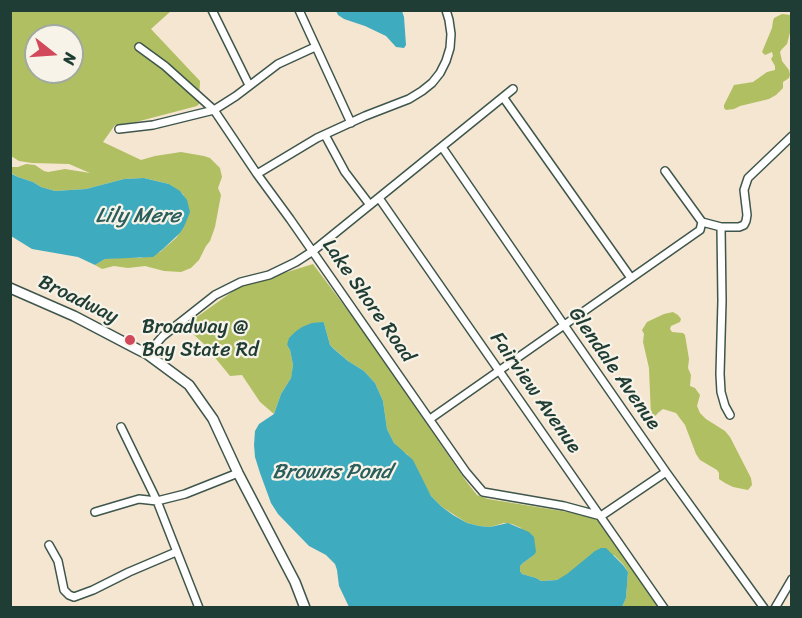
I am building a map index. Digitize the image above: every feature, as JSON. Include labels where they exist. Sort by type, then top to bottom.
[{"type":"main road","name":"Broadway","points":[[10,288],[74,316],[147,354],[189,385],[213,419],[290,572],[305,608]]},
{"type":"street","points":[[212,10],[249,86]]},
{"type":"street","points":[[299,10],[351,123]]},
{"type":"street","points":[[256,174],[325,135],[409,99],[432,83],[447,61],[450,48],[451,34],[446,10]]},
{"type":"street","points":[[119,129],[153,125],[214,110],[278,64],[315,47]]},
{"type":"street","name":"Lake Shore Road","points":[[139,48],[165,66],[214,110],[256,174],[313,251],[466,472],[483,492],[564,506],[601,516]]},
{"type":"street","points":[[147,354],[163,336],[215,295],[241,282],[269,275],[313,251],[513,89]]},
{"type":"street","points":[[503,97],[631,278]]},
{"type":"street","points":[[325,135],[345,172],[370,205]]},
{"type":"street","points":[[665,171],[702,222],[721,227],[739,227],[746,221],[744,196],[746,184],[752,173],[792,136]]},
{"type":"street","name":"Glendale Avenue","points":[[442,147],[666,472],[764,608]]},
{"type":"street","name":"Fairview Avenue","points":[[379,198],[664,608]]},
{"type":"street","points":[[430,419],[700,230],[702,222]]},
{"type":"street","points":[[721,227],[720,374],[721,393],[730,415]]},
{"type":"street","points":[[121,427],[157,501],[199,608]]},
{"type":"street","points":[[95,512],[139,499],[157,501],[185,494],[238,472]]},
{"type":"street","points":[[601,516],[666,472]]},
{"type":"street","points":[[49,545],[58,561],[64,590],[74,597],[176,552]]},
{"type":"street","points":[[775,608],[792,579]]},
{"type":"green space","points":[[11,11],[171,11],[151,29],[200,81],[199,104],[136,122],[115,125],[103,142],[141,160],[181,152],[210,158],[220,168],[222,177],[218,188],[221,195],[215,227],[199,260],[191,268],[181,272],[164,271],[145,266],[128,268],[114,266],[102,269],[95,265],[105,259],[140,258],[160,252],[176,238],[184,227],[189,209],[183,194],[169,184],[144,178],[124,179],[86,189],[55,191],[18,177],[11,173],[11,167],[26,164],[35,165],[48,172],[65,169],[90,173],[69,164],[19,161],[11,156]]},
{"type":"green space","points":[[782,14],[791,15],[791,29],[787,44],[780,52],[782,61],[789,70],[789,78],[783,82],[783,88],[769,99],[726,110],[724,105],[734,85],[753,82],[767,72],[775,70],[771,59],[772,52],[765,55],[762,52],[774,18]]},
{"type":"green space","points":[[313,264],[358,324],[477,495],[488,499],[594,518],[604,525],[660,607],[622,607],[626,598],[628,572],[614,555],[557,580],[541,581],[522,574],[520,571],[520,566],[534,555],[521,528],[504,523],[490,527],[467,523],[442,507],[431,496],[407,454],[394,443],[387,429],[383,401],[375,383],[364,371],[330,345],[324,323],[322,322],[287,345],[293,365],[292,373],[274,414],[260,402],[242,375],[230,376],[203,343],[184,326],[239,287]]},
{"type":"green space","points":[[673,312],[681,319],[670,329],[672,332],[685,335],[689,359],[688,368],[691,375],[690,386],[695,388],[700,395],[697,406],[706,419],[730,437],[751,478],[752,485],[748,490],[725,483],[719,479],[717,470],[700,460],[685,425],[676,413],[663,409],[652,419],[651,417],[649,368],[642,330],[647,322]]},
{"type":"water","points":[[336,11],[402,11],[406,45],[404,48],[396,47],[386,36],[344,19]]},
{"type":"water","name":"Lily Mere","points":[[10,173],[55,191],[86,189],[124,179],[144,178],[169,184],[180,191],[187,200],[190,212],[180,233],[153,257],[105,259],[95,265],[78,257],[32,249],[11,236]]},
{"type":"water","name":"Browns Pond","points":[[323,322],[330,345],[364,371],[375,383],[383,401],[387,429],[394,443],[413,460],[431,496],[442,507],[467,523],[490,527],[508,523],[529,532],[534,537],[536,552],[520,566],[520,571],[522,574],[541,581],[557,580],[595,551],[606,548],[628,572],[626,598],[622,607],[349,607],[339,586],[335,564],[326,555],[309,546],[278,514],[271,503],[255,457],[255,431],[259,424],[274,414],[281,394],[291,378],[293,365],[287,345],[289,338],[302,327]]},
{"type":"place","name":"Broadway @ Bay State Rd","points":[[130,340]]}]
